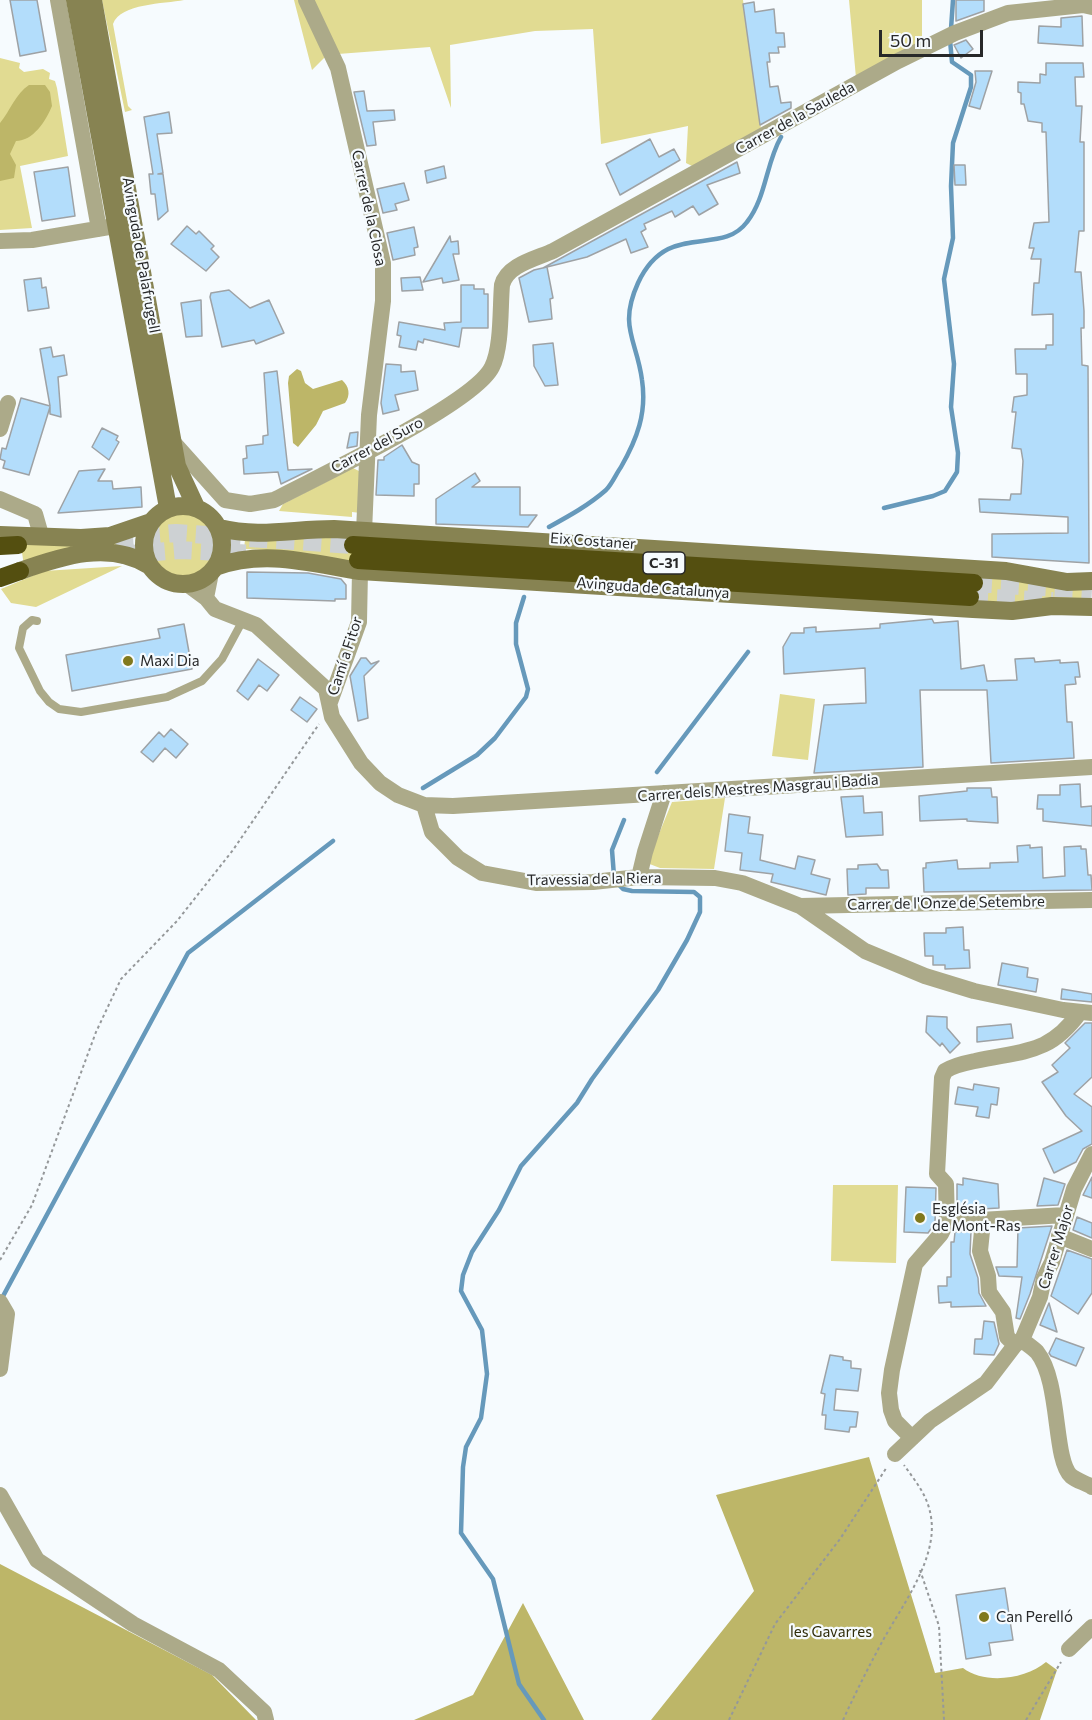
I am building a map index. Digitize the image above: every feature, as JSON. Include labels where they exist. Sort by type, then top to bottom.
[{"type":"highway","name":"Eix Costaner","points":[[359,552],[972,590]]},
{"type":"highway","points":[[0,564],[15,556]]},
{"type":"highway","points":[[0,578],[15,556]]},
{"type":"main road","name":"Avinguda de Palafrugell","points":[[75,0],[168,508]]},
{"type":"main road","name":"Avinguda de Palafrugell","points":[[93,0],[177,466],[196,507]]},
{"type":"main road","points":[[0,535],[81,538],[110,536],[151,522],[168,508],[182,505],[196,507],[212,518],[219,528],[222,552],[213,570],[200,580],[188,584],[170,582],[150,566],[127,553],[103,553],[52,560],[15,556]]},
{"type":"main road","points":[[150,566],[144,547],[145,534],[151,522]]},
{"type":"main road","name":"Avinguda de Catalunya","points":[[219,528],[252,535],[305,529],[359,552],[1012,611],[1052,606],[1092,607]]},
{"type":"main road","name":"Avinguda de Catalunya","points":[[213,570],[238,559],[359,552],[1006,571],[1066,582],[1092,580]]},
{"type":"street","points":[[58,0],[99,229]]},
{"type":"street","name":"Carrer de la Closa","points":[[306,0],[338,68],[383,263],[384,287],[359,552]]},
{"type":"street","name":"Carrer de la Sauleda","points":[[511,270],[553,251],[950,36],[1008,13],[1083,5],[1092,7]]},
{"type":"street","name":"Avinguda de Palafrugell","points":[[0,241],[32,240],[117,226]]},
{"type":"street","name":"Carrer del Suro","points":[[174,444],[219,495],[229,502],[241,504],[274,500],[367,452],[443,409],[484,379],[497,353],[502,285],[504,275],[511,270]]},
{"type":"street","points":[[0,429],[8,403]]},
{"type":"street","points":[[0,499],[35,514],[41,536]]},
{"type":"street","name":"Camí a Fitor","points":[[329,705],[359,622],[359,552]]},
{"type":"street","points":[[206,598],[213,570]]},
{"type":"street","points":[[188,584],[206,598],[215,609],[256,625],[304,668],[326,689],[332,717],[367,770],[388,790],[424,805]]},
{"type":"street","name":"Carrer dels Mestres Masgrau i Badia","points":[[424,805],[453,806],[664,794],[1092,767]]},
{"type":"street","points":[[624,879],[645,852],[664,794]]},
{"type":"street","name":"Travessia de la Riera","points":[[424,805],[432,832],[458,858],[482,873],[536,883],[715,878],[742,883],[800,906],[866,951],[925,976],[974,991],[1086,1012]]},
{"type":"street","name":"Carrer de l'Onze de Setembre","points":[[800,906],[1092,900]]},
{"type":"street","points":[[826,924],[837,905]]},
{"type":"street","points":[[912,1438],[895,1421],[889,1393],[915,1264],[941,1234],[947,1222],[946,1184],[937,1174],[942,1078],[945,1071],[960,1064],[1048,1045],[1066,1032],[1086,1012]]},
{"type":"street","name":"Carrer Major","points":[[896,1454],[930,1421],[986,1383],[1019,1343],[1040,1297],[1044,1278],[1052,1262],[1074,1188],[1092,1155]]},
{"type":"street","points":[[947,1222],[1065,1215]]},
{"type":"street","points":[[983,1221],[980,1251],[988,1276],[989,1292],[1003,1312],[1007,1336],[1037,1352],[1050,1381],[1058,1415],[1062,1458],[1071,1475],[1092,1487]]},
{"type":"street","points":[[1059,1236],[1092,1249]]},
{"type":"street","points":[[0,1302],[7,1314],[0,1369]]},
{"type":"street","points":[[0,1495],[37,1560],[133,1624],[219,1670],[264,1712],[266,1720]]},
{"type":"street","points":[[1069,1650],[1092,1627]]},
{"type":"lane","points":[[37,621],[32,620],[23,628],[19,648],[49,702],[59,709],[81,712],[184,692],[210,675],[222,659],[243,620]]},
{"type":"path","points":[[0,1260],[32,1205],[96,1032],[121,979],[177,921],[233,850],[324,717],[329,705]]},
{"type":"path","points":[[729,1720],[775,1623],[840,1539],[896,1454],[926,1495],[932,1518],[932,1539],[905,1605],[884,1639],[843,1720]]},
{"type":"path","points":[[920,1569],[939,1626],[944,1720]]},
{"type":"path","points":[[1026,1720],[1069,1650]]},
{"type":"shaded area","points":[[102,0],[184,0],[134,8],[118,17],[113,24],[128,106],[132,110],[125,112]]},
{"type":"shaded area","points":[[294,0],[303,0],[327,55],[312,70]]},
{"type":"shaded area","points":[[311,0],[743,0],[761,129],[692,166],[686,163],[688,126],[601,144],[593,29],[535,31],[450,45],[451,108],[430,47],[338,54]]},
{"type":"shaded area","points":[[849,0],[922,0],[922,42],[856,78]]},
{"type":"shaded area","points":[[0,58],[20,63],[19,68],[24,72],[43,69],[50,73],[49,79],[55,81],[57,88],[68,156],[20,166],[32,228],[0,230]]},
{"type":"shaded area","points":[[353,468],[359,471],[361,513],[352,512],[352,517],[279,511],[283,504]]},
{"type":"shaded area","points":[[183,512],[195,514],[206,521],[213,532],[215,544],[213,556],[206,567],[195,574],[183,576],[171,574],[160,567],[153,556],[151,544],[153,532],[160,521],[171,514]]},
{"type":"shaded area","points":[[295,535],[354,539],[353,565],[288,551],[244,549],[245,540],[261,542]]},
{"type":"shaded area","points":[[122,538],[122,547],[24,566],[20,539]]},
{"type":"shaded area","points":[[122,566],[36,607],[11,603],[1,589],[44,571]]},
{"type":"shaded area","points":[[973,577],[1002,578],[1082,590],[1082,600],[1032,604],[972,603]]},
{"type":"shaded area","points":[[780,694],[815,699],[808,760],[772,756]]},
{"type":"shaded area","points":[[725,798],[714,869],[660,868],[647,863],[672,802]]},
{"type":"shaded area","points":[[833,1185],[898,1185],[896,1263],[831,1261]]},
{"type":"green space","points":[[29,85],[45,85],[50,92],[52,106],[42,124],[33,134],[16,141],[10,154],[16,165],[14,178],[0,181],[0,123],[17,97]]},
{"type":"green space","points":[[297,369],[301,371],[305,383],[313,389],[342,380],[349,394],[345,403],[323,411],[316,425],[298,447],[293,443],[288,383],[289,376]]},
{"type":"green space","name":"les Gavarres","points":[[869,1457],[935,1673],[963,1668],[982,1677],[1005,1678],[1028,1672],[1046,1662],[1057,1670],[1040,1720],[651,1720],[754,1591],[716,1495]]},
{"type":"green space","points":[[0,1564],[212,1675],[256,1720],[0,1720]]},
{"type":"green space","points":[[523,1603],[584,1720],[414,1720],[473,1695]]},
{"type":"building","points":[[10,0],[37,0],[46,51],[20,56]]},
{"type":"building","points":[[956,0],[984,0],[984,11],[956,21]]},
{"type":"building","points":[[754,2],[755,12],[774,9],[776,33],[784,33],[785,47],[778,47],[779,53],[769,53],[770,62],[767,62],[770,87],[778,86],[781,103],[791,102],[791,108],[760,125],[743,4]]},
{"type":"building","points":[[1082,16],[1083,46],[1038,43],[1039,26],[1061,27],[1061,18]]},
{"type":"building","points":[[966,40],[973,49],[961,58],[954,45]]},
{"type":"building","points":[[1046,63],[1083,63],[1084,77],[1075,77],[1076,106],[1082,106],[1080,142],[1084,142],[1084,231],[1079,231],[1075,272],[1081,272],[1084,311],[1084,328],[1081,328],[1082,365],[1088,366],[1089,563],[992,557],[992,534],[1068,533],[1068,517],[980,512],[979,499],[1010,500],[1011,494],[1021,494],[1023,461],[1021,449],[1012,448],[1016,412],[1012,412],[1014,397],[1027,395],[1027,374],[1016,374],[1015,349],[1046,349],[1046,345],[1053,345],[1053,314],[1032,315],[1034,283],[1039,283],[1041,259],[1031,259],[1034,248],[1029,248],[1034,223],[1049,222],[1046,132],[1042,132],[1042,123],[1028,121],[1024,104],[1021,104],[1021,93],[1018,92],[1018,82],[1040,83],[1040,74],[1046,75]]},
{"type":"building","points":[[975,71],[992,71],[980,109],[969,106],[976,82]]},
{"type":"building","points":[[364,91],[367,111],[394,110],[395,120],[373,122],[376,145],[367,146],[354,92]]},
{"type":"building","points":[[169,112],[172,133],[157,134],[163,173],[158,174],[163,174],[168,211],[158,220],[155,194],[151,194],[149,174],[153,174],[144,117]]},
{"type":"building","points":[[650,139],[659,157],[674,149],[680,160],[620,195],[606,164]]},
{"type":"building","points":[[737,162],[740,173],[707,185],[718,204],[699,215],[693,206],[675,217],[672,211],[644,224],[646,229],[641,232],[648,247],[631,253],[626,239],[587,257],[543,268]]},
{"type":"building","points":[[954,165],[965,165],[966,185],[955,185]]},
{"type":"building","points":[[444,166],[446,178],[427,183],[425,171]]},
{"type":"building","points":[[68,167],[75,216],[42,221],[34,172]]},
{"type":"building","points":[[404,183],[409,200],[395,204],[397,210],[383,213],[377,189]]},
{"type":"building","points":[[187,226],[196,234],[199,231],[214,246],[211,249],[219,257],[206,271],[171,244]]},
{"type":"building","points":[[414,227],[418,247],[414,248],[415,255],[393,260],[387,233]]},
{"type":"building","points":[[450,236],[451,242],[458,241],[459,254],[453,254],[459,280],[443,283],[442,278],[423,282]]},
{"type":"building","points":[[547,267],[553,298],[550,299],[552,319],[529,322],[519,278],[534,270]]},
{"type":"building","points":[[420,277],[423,290],[402,291],[401,278]]},
{"type":"building","points":[[41,278],[42,288],[46,287],[49,308],[28,311],[24,280]]},
{"type":"building","points":[[461,285],[474,285],[474,289],[484,289],[484,294],[488,294],[488,328],[462,328],[459,347],[424,339],[423,343],[418,341],[416,350],[399,347],[401,336],[397,335],[399,322],[445,330],[444,323],[461,322]]},
{"type":"building","points":[[229,290],[250,308],[269,300],[284,333],[256,344],[254,340],[222,347],[210,297],[211,293]]},
{"type":"building","points":[[201,300],[202,336],[186,337],[181,303]]},
{"type":"building","points":[[553,343],[558,385],[545,386],[534,366],[533,345]]},
{"type":"building","points":[[51,347],[53,357],[64,355],[67,375],[58,377],[61,417],[50,414],[50,407],[29,475],[3,468],[5,461],[0,459],[2,448],[6,449],[21,398],[50,406],[40,349]]},
{"type":"building","points":[[386,364],[401,365],[401,372],[415,371],[418,390],[395,395],[399,410],[383,414],[381,403]]},
{"type":"building","points":[[277,371],[288,470],[312,469],[281,484],[278,472],[244,474],[243,459],[247,458],[246,446],[263,444],[263,436],[268,435],[264,373]]},
{"type":"building","points":[[102,428],[118,436],[116,440],[119,442],[109,460],[92,447]]},
{"type":"building","points":[[358,432],[357,446],[347,448],[350,433]]},
{"type":"building","points":[[402,445],[412,462],[419,465],[419,484],[414,484],[414,496],[376,495],[378,460],[384,460],[384,457]]},
{"type":"building","points":[[105,469],[98,481],[112,481],[113,489],[141,487],[142,507],[58,513],[79,471]]},
{"type":"building","points":[[475,473],[480,481],[472,487],[520,487],[520,515],[537,515],[528,527],[436,524],[436,499]]},
{"type":"building","points":[[247,572],[308,573],[341,579],[346,585],[346,599],[335,599],[335,601],[247,598]]},
{"type":"building","points":[[932,619],[934,623],[958,621],[961,669],[984,665],[987,681],[1017,680],[1015,659],[1034,658],[1035,662],[1060,660],[1060,663],[1078,662],[1080,677],[1075,677],[1076,684],[1065,685],[1067,722],[1072,722],[1074,758],[991,763],[987,690],[920,690],[923,767],[814,773],[824,705],[866,703],[865,668],[784,674],[783,647],[791,633],[804,633],[804,628],[816,627],[816,632],[880,628],[880,624]]},
{"type":"building","name":"Maxi Dia","points":[[184,624],[192,669],[72,691],[66,655],[160,638],[158,629]]},
{"type":"building","points":[[361,658],[366,658],[371,664],[379,661],[364,676],[368,718],[358,721],[350,676]]},
{"type":"building","points":[[258,659],[279,675],[267,691],[259,685],[248,700],[237,691]]},
{"type":"building","points":[[300,697],[317,709],[307,722],[291,710]]},
{"type":"building","points":[[171,729],[188,744],[176,758],[165,748],[153,762],[141,752],[159,732],[164,737]]},
{"type":"building","points":[[1080,784],[1081,807],[1092,806],[1092,826],[1043,821],[1043,809],[1037,809],[1038,795],[1060,795],[1060,785]]},
{"type":"building","points":[[967,788],[991,788],[992,797],[997,797],[998,823],[967,821],[967,819],[920,821],[919,796],[967,791]]},
{"type":"building","points":[[863,796],[864,813],[882,812],[883,835],[846,837],[841,797]]},
{"type":"building","points":[[729,814],[750,817],[748,833],[763,835],[760,860],[795,869],[798,856],[815,860],[811,874],[830,879],[826,895],[771,882],[773,874],[740,870],[742,853],[725,851]]},
{"type":"building","points":[[1030,845],[1030,848],[1042,847],[1043,878],[1065,876],[1064,847],[1081,846],[1081,849],[1086,849],[1092,890],[924,892],[923,868],[926,868],[926,863],[957,860],[958,869],[990,868],[990,863],[1018,862],[1017,846]]},
{"type":"building","points":[[877,864],[881,870],[888,870],[889,888],[866,888],[866,894],[848,895],[847,869],[858,869],[858,865]]},
{"type":"building","points":[[963,927],[964,950],[969,950],[970,968],[945,969],[945,965],[933,965],[933,956],[925,956],[924,933],[946,933],[946,928]]},
{"type":"building","points":[[1002,963],[1028,968],[1027,977],[1038,979],[1036,992],[998,985]]},
{"type":"building","points":[[1062,989],[1092,994],[1092,1002],[1061,999]]},
{"type":"building","points":[[927,1016],[947,1017],[947,1028],[960,1043],[950,1053],[942,1043],[940,1046],[926,1032]]},
{"type":"building","points":[[1085,1023],[1092,1023],[1092,1077],[1074,1094],[1092,1107],[1092,1144],[1083,1149],[1076,1162],[1054,1173],[1043,1149],[1082,1131],[1066,1116],[1042,1082],[1058,1072],[1052,1065],[1070,1048],[1065,1043]]},
{"type":"building","points":[[1011,1024],[1013,1038],[977,1042],[977,1027]]},
{"type":"building","points":[[974,1084],[999,1088],[997,1105],[991,1104],[989,1118],[976,1116],[978,1107],[955,1104],[958,1087],[973,1090]]},
{"type":"building","points":[[1092,1177],[1092,1198],[1083,1195]]},
{"type":"building","points":[[963,1178],[998,1184],[999,1208],[963,1210],[963,1206],[957,1206],[957,1184],[963,1185]]},
{"type":"building","points":[[1044,1178],[1065,1184],[1058,1205],[1037,1206]]},
{"type":"building","name":"Església de Mont-Ras","points":[[906,1187],[936,1188],[935,1223],[928,1233],[904,1232]]},
{"type":"building","points":[[1077,1217],[1092,1223],[1092,1238],[1073,1230]]},
{"type":"building","points":[[1052,1226],[1030,1294],[1020,1319],[1016,1318],[1022,1277],[999,1276],[996,1267],[1017,1267],[1018,1228]]},
{"type":"building","points":[[971,1231],[970,1254],[978,1278],[979,1293],[986,1306],[951,1307],[951,1302],[939,1303],[938,1286],[947,1286],[947,1277],[951,1277],[951,1242],[954,1242],[955,1232]]},
{"type":"building","points":[[1067,1250],[1092,1259],[1092,1293],[1078,1314],[1051,1296]]},
{"type":"building","points":[[1049,1303],[1057,1332],[1040,1325]]},
{"type":"building","points":[[984,1321],[994,1322],[999,1344],[994,1355],[974,1354],[975,1339],[982,1339]]},
{"type":"building","points":[[1056,1338],[1084,1348],[1076,1366],[1051,1356],[1049,1353]]},
{"type":"building","points":[[830,1355],[843,1357],[843,1360],[851,1361],[851,1368],[861,1369],[858,1391],[836,1389],[834,1410],[858,1412],[856,1427],[850,1427],[849,1432],[825,1429],[826,1415],[822,1415],[825,1394],[821,1393]]},
{"type":"building","name":"Can Perelló","points":[[1005,1588],[1013,1640],[989,1643],[991,1655],[966,1659],[956,1595]]},
{"type":"waterway","points":[[951,29],[953,0]]},
{"type":"waterway","points":[[884,508],[945,491],[957,472],[958,453],[951,407],[954,364],[944,279],[953,238],[951,186],[953,143],[971,87],[971,75],[952,62],[950,40]]},
{"type":"waterway","points":[[549,527],[606,490],[621,467],[636,436],[642,415],[643,392],[640,366],[629,322],[629,311],[638,283],[650,263],[664,252],[679,245],[723,238],[736,232],[747,222],[758,202],[781,137]]},
{"type":"waterway","points":[[423,788],[477,755],[495,738],[526,697],[528,689],[516,644],[516,623],[524,597]]},
{"type":"waterway","points":[[657,772],[748,652]]},
{"type":"waterway","points":[[614,876],[612,850],[624,820]]},
{"type":"waterway","points":[[1,1300],[188,953],[333,841]]},
{"type":"waterway","points":[[544,1720],[519,1684],[493,1579],[461,1533],[463,1467],[466,1447],[481,1418],[487,1374],[482,1330],[461,1291],[463,1275],[472,1252],[499,1210],[521,1166],[577,1103],[658,990],[687,940],[700,912],[700,897],[694,892],[632,891],[623,889],[618,884]]},
{"type":"tunnel","points":[[115,538],[176,533],[353,545]]},
{"type":"tunnel","points":[[120,555],[180,550],[255,554]]},
{"type":"tunnel","points":[[974,583],[1092,590]]},
{"type":"tunnel","points":[[970,597],[1053,601]]},
{"type":"place","name":"Maxi Dia","points":[[128,661]]},
{"type":"place","name":"Església de Mont-Ras","points":[[920,1218]]},
{"type":"place","name":"Can Perelló","points":[[984,1617]]}]
